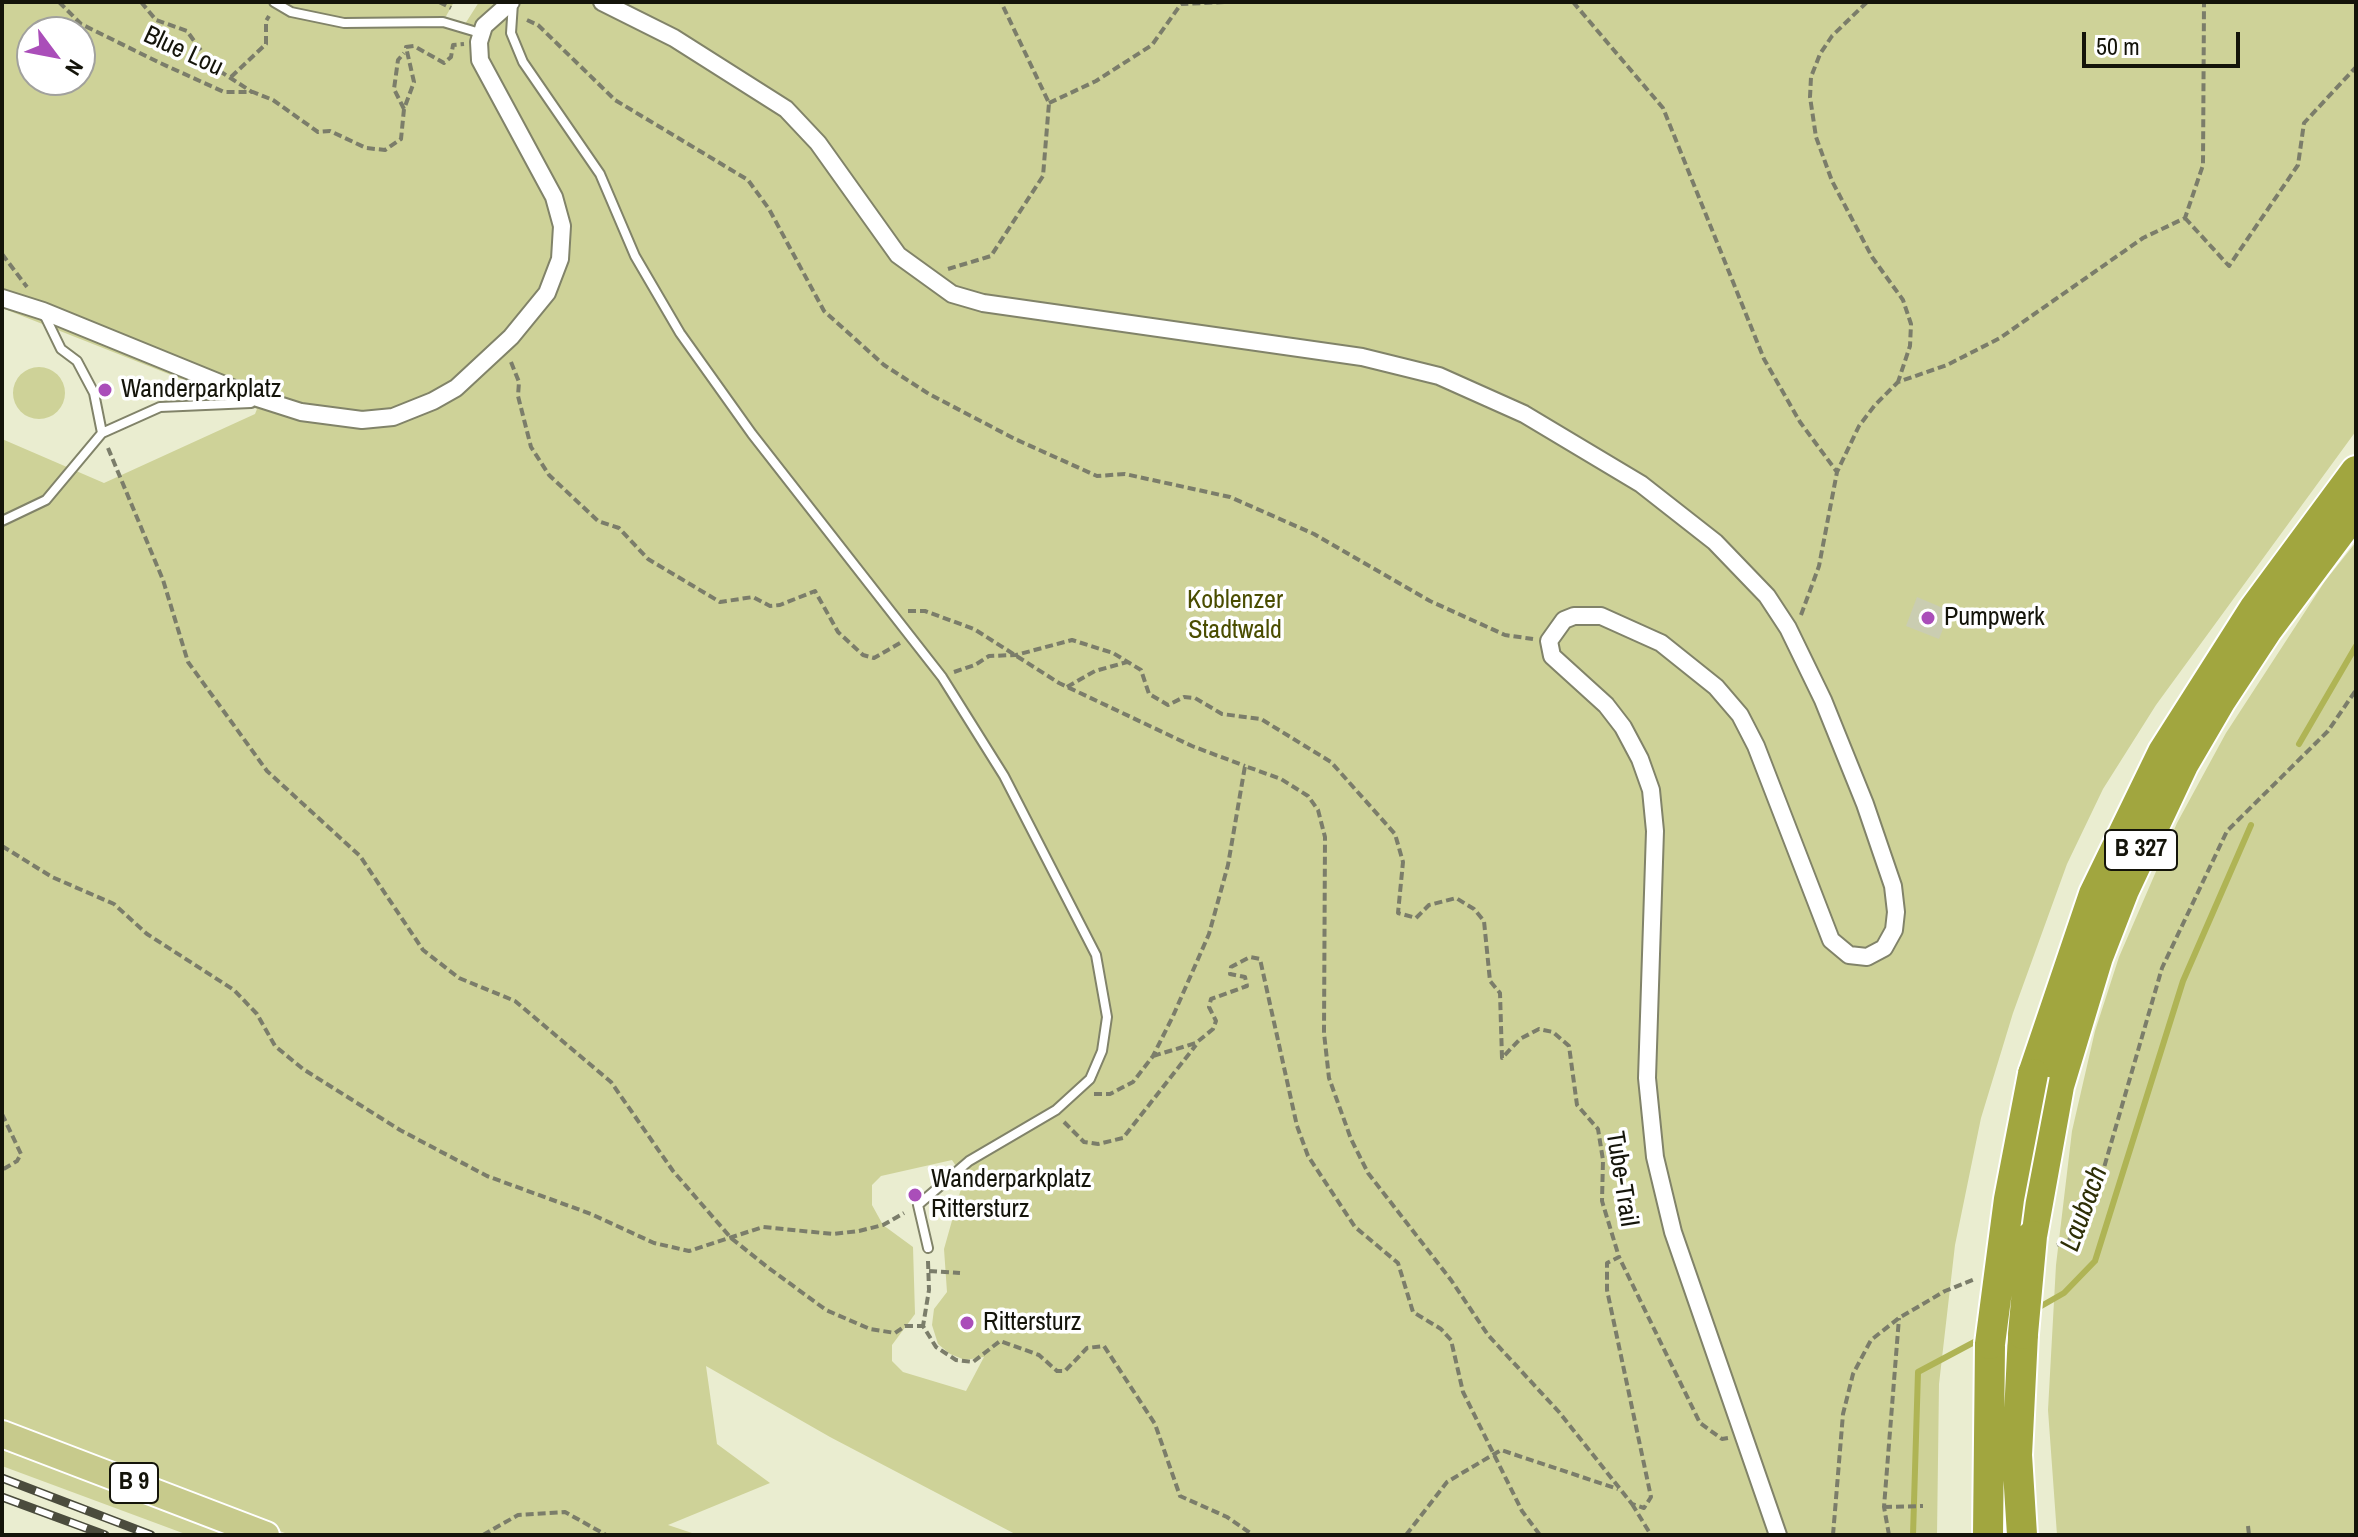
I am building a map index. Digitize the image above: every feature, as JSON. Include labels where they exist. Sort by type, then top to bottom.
[{"type":"highway","name":"B 327","points":[[1988,1535],[1987,1401],[1996,1287],[2018,1143],[2033,1074],[2071,955],[2113,851],[2163,752],[2254,609],[2356,471]]},
{"type":"highway","name":"B 327","points":[[2022,1535],[2019,1392],[2032,1236],[2059,1086],[2098,957],[2129,877],[2183,765],[2267,630],[2356,511]]},
{"type":"main road","name":"B 9","points":[[2,1434],[266,1535]]},
{"type":"street","points":[[602,2],[674,38],[786,109],[818,143],[898,255],[952,294],[983,303],[1362,357],[1450,380],[1524,414],[1609,463],[1674,507],[1749,575],[1788,628],[1851,768],[1893,886],[1896,912],[1894,930],[1884,948],[1867,957],[1849,955],[1831,940],[1756,746],[1740,715],[1716,687],[1661,643],[1601,616],[1574,616],[1564,620],[1549,641],[1552,656],[1606,705],[1623,727],[1640,759],[1651,790],[1655,831],[1647,1078],[1655,1157],[1673,1232],[1746,1435],[1778,1535]]},
{"type":"street","points":[[2,298],[43,311],[254,397],[338,419],[393,417],[417,410],[456,388],[503,345],[552,283],[559,268],[563,233],[551,191],[484,72],[480,37],[492,16],[511,5]]},
{"type":"lane","points":[[276,3],[291,12],[344,23],[443,22],[480,37]]},
{"type":"lane","points":[[511,5],[511,33],[523,62],[600,174],[635,256],[680,333],[770,457],[895,611],[942,677],[1004,776],[1096,955],[1105,997],[1106,1034],[1098,1065],[1084,1088],[1056,1110],[969,1161],[918,1205],[928,1248]]},
{"type":"lane","points":[[43,311],[61,349],[77,361],[94,393],[102,433]]},
{"type":"lane","points":[[2,521],[46,500],[102,433],[160,407],[251,403],[254,397]]},
{"type":"path","name":"Blue Lou","points":[[59,2],[81,24],[158,62],[224,92],[253,92],[273,100],[318,132],[330,131],[366,148],[385,150],[401,139],[404,109],[414,82],[405,53],[398,60],[394,89],[404,109]]},
{"type":"path","points":[[141,2],[156,20],[187,31],[212,66],[253,92]]},
{"type":"path","points":[[976,259],[991,256],[1043,176],[1049,103],[1001,2]]},
{"type":"path","points":[[1049,103],[1096,81],[1152,45],[1181,4],[1226,2]]},
{"type":"path","points":[[1573,2],[1663,108],[1764,359],[1800,422],[1837,472]]},
{"type":"path","points":[[1788,628],[1798,622],[1813,586],[1837,472],[1859,426],[1898,382],[1910,346],[1911,324],[1903,300],[1872,257],[1832,181],[1816,137],[1810,97],[1811,77],[1820,54],[1832,36],[1867,2]]},
{"type":"path","points":[[1898,382],[1947,365],[2000,338],[2143,238],[2185,218],[2203,165],[2204,2]]},
{"type":"path","points":[[231,77],[266,44],[266,21],[276,3]]},
{"type":"path","points":[[511,5],[538,25],[615,100],[748,180],[769,209],[824,311],[884,365],[929,394],[1015,439],[1097,476],[1125,474],[1230,497],[1314,534],[1430,601],[1505,635],[1549,641]]},
{"type":"path","points":[[405,53],[406,47],[414,46],[444,63],[451,57],[453,45],[480,37]]},
{"type":"path","points":[[2185,218],[2229,266],[2298,165],[2304,123],[2356,67]]},
{"type":"path","points":[[2,254],[43,311]]},
{"type":"path","points":[[503,345],[519,382],[518,396],[531,447],[549,475],[598,521],[619,528],[648,559],[720,602],[753,597],[770,606],[780,605],[815,591],[838,632],[863,655],[874,658],[913,635]]},
{"type":"path","points":[[102,433],[163,580],[188,662],[267,771],[360,856],[423,950],[459,978],[515,1001],[611,1082],[673,1171],[731,1238],[826,1310],[870,1329],[897,1335],[905,1326],[923,1326]]},
{"type":"path","points":[[895,611],[925,611],[974,629],[1067,687],[1192,746],[1281,779],[1308,796],[1318,810],[1328,864],[1324,1033],[1329,1078],[1351,1139],[1368,1173],[1451,1280],[1479,1324],[1559,1412],[1632,1504],[1651,1535]]},
{"type":"path","points":[[942,677],[975,665],[989,656],[1016,655],[1072,640],[1127,662]]},
{"type":"path","points":[[1067,687],[1095,671],[1127,662]]},
{"type":"path","name":"Tube-Trail","points":[[1127,662],[1141,670],[1149,694],[1168,705],[1184,697],[1195,698],[1222,714],[1261,719],[1331,762],[1395,834],[1403,862],[1398,913],[1416,918],[1429,905],[1456,898],[1474,909],[1484,921],[1490,981],[1500,993],[1502,1058],[1520,1039],[1539,1029],[1553,1032],[1569,1046],[1577,1105],[1598,1129],[1603,1160],[1602,1201],[1619,1257]]},
{"type":"path","points":[[2056,1246],[2069,1240],[2094,1202],[2162,968],[2227,831],[2328,731],[2356,690]]},
{"type":"path","points":[[1084,1088],[1096,1096],[1122,1089],[1153,1056],[1209,934],[1228,865],[1245,766]]},
{"type":"path","points":[[2,846],[52,877],[114,904],[147,934],[234,990],[257,1014],[275,1046],[303,1069],[400,1130],[487,1176],[591,1214],[654,1243],[689,1251],[763,1227],[833,1234],[859,1231],[883,1225],[918,1205]]},
{"type":"path","points":[[1056,1110],[1075,1137],[1084,1142],[1115,1142],[1123,1138],[1196,1043],[1215,1026],[1215,1017],[1209,1007],[1211,999],[1247,986],[1245,977],[1230,974],[1231,967],[1257,957],[1297,1126],[1308,1156],[1355,1227],[1398,1263],[1413,1312],[1441,1329],[1451,1340],[1463,1392],[1522,1511],[1540,1535]]},
{"type":"path","points":[[1153,1056],[1196,1043]]},
{"type":"path","points":[[2,1114],[21,1154],[17,1161],[2,1170]]},
{"type":"path","points":[[1632,1504],[1644,1508],[1651,1497],[1607,1290],[1607,1263],[1619,1257],[1700,1423],[1722,1439],[1746,1435]]},
{"type":"path","points":[[960,1273],[929,1271],[923,1326],[936,1347],[962,1362],[980,1360],[1000,1341],[1039,1355],[1057,1371],[1065,1371],[1087,1348],[1104,1346],[1155,1424],[1180,1496],[1227,1517],[1253,1535]]},
{"type":"path","points":[[1833,1535],[1843,1414],[1853,1374],[1871,1340],[1899,1318],[1945,1291],[1987,1274]]},
{"type":"path","points":[[1889,1535],[1884,1507],[1899,1318]]},
{"type":"path","points":[[1406,1535],[1447,1482],[1501,1450],[1620,1489]]},
{"type":"path","points":[[1884,1507],[1923,1506]]},
{"type":"path","points":[[483,1535],[518,1515],[565,1512],[606,1535]]},
{"type":"path","points":[[2248,1526],[2249,1535]]},
{"type":"green space","name":"Koblenzer Stadtwald","points":[[2,2],[454,2],[445,18],[465,24],[479,2],[2356,2],[2356,431],[2156,705],[2103,789],[2067,864],[2013,1013],[1981,1118],[1955,1245],[1939,1384],[1937,1535],[1017,1535],[830,1437],[706,1366],[717,1444],[770,1483],[668,1525],[698,1535],[290,1535],[2,1424],[2,439],[104,483],[255,414],[257,409],[2,308]],"holes":[[[952,1160],[964,1178],[944,1249],[947,1292],[934,1309],[932,1325],[938,1344],[950,1354],[965,1360],[984,1357],[966,1391],[903,1372],[892,1361],[892,1345],[915,1314],[913,1247],[883,1225],[872,1205],[872,1185],[881,1176]]]},
{"type":"green space","points":[[39,367],[57,375],[65,393],[57,411],[39,419],[21,411],[13,393],[21,375]]},
{"type":"green space","points":[[2356,542],[2356,1535],[2057,1535],[2048,1410],[2056,1265],[2072,1131],[2095,1031],[2119,957],[2177,823],[2226,733],[2325,581]]},
{"type":"green space","points":[[2,1450],[236,1535],[188,1535],[2,1466]]},
{"type":"building","name":"Pumpwerk","points":[[1917,597],[1950,611],[1939,639],[1906,626]]},
{"type":"waterway","name":"Laubach","points":[[2299,744],[2356,646]]},
{"type":"waterway","name":"Laubach","points":[[2036,1309],[2064,1293],[2095,1261],[2183,981],[2251,825]]},
{"type":"waterway","name":"Laubach","points":[[1913,1535],[1918,1372],[1980,1339]]},
{"type":"railway","points":[[2,1478],[151,1535]]},
{"type":"railway","points":[[2,1497],[105,1535]]},
{"type":"place","name":"Wanderparkplatz","points":[[105,390]]},
{"type":"place","name":"Pumpwerk","points":[[1928,618]]},
{"type":"place","name":"Wanderparkplatz Rittersturz","points":[[915,1195]]},
{"type":"place","name":"Rittersturz","points":[[967,1323]]}]
